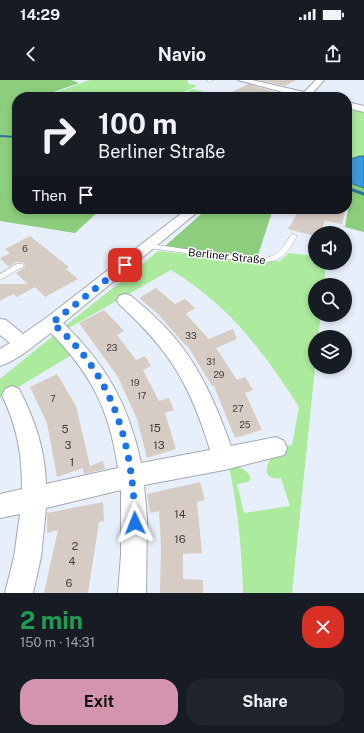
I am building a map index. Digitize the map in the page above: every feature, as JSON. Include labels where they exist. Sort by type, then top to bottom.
[{"type":"street","points":[[311,92],[320,80]]},
{"type":"street","points":[[247,81],[292,92]]},
{"type":"street","points":[[352,106],[364,109]]},
{"type":"street","points":[[0,359],[24,344],[52,323],[189,214]]},
{"type":"street","points":[[125,300],[150,322],[173,349],[195,385],[212,419],[224,459]]},
{"type":"street","points":[[52,323],[76,344],[101,380],[118,414],[127,444],[132,476],[136,547],[132,593]]},
{"type":"street","points":[[0,325],[24,344]]},
{"type":"street","points":[[12,395],[30,440],[34,500],[30,552],[19,593]]},
{"type":"street","points":[[0,506],[34,500],[132,476],[276,448]]},
{"type":"lane","name":"Berliner Straße","points":[[149,246],[259,261],[272,260],[281,256],[293,236]]},
{"type":"lane","points":[[0,277],[20,266]]},
{"type":"green space","points":[[0,80],[71,80],[79,83],[53,92],[12,92],[12,214],[96,214],[75,233],[0,221]]},
{"type":"green space","points":[[90,80],[187,80],[189,84],[197,86],[184,92],[57,92]]},
{"type":"green space","points":[[193,89],[204,92],[187,92]]},
{"type":"green space","points":[[352,108],[364,111],[364,156],[352,159]]},
{"type":"green space","points":[[352,184],[364,188],[364,232],[352,229],[352,226],[345,226],[347,214],[352,214]]},
{"type":"green space","points":[[201,214],[271,214],[257,258],[164,247]]},
{"type":"green space","points":[[158,251],[255,262],[280,261],[289,253],[308,255],[308,270],[325,270],[325,278],[308,278],[308,322],[320,322],[319,330],[308,330],[308,374],[314,374],[292,593],[243,593],[239,530],[229,467],[238,466],[247,472],[251,478],[248,482],[237,484],[244,513],[290,506],[281,478],[272,478],[269,476],[267,474],[267,467],[270,459],[286,453],[283,447],[292,445],[299,407],[258,348],[228,314],[192,284],[171,270],[67,329],[65,326]]},
{"type":"green space","points":[[59,331],[75,353],[0,398],[0,379]]},
{"type":"water","points":[[364,156],[364,188],[352,184],[352,158]]},
{"type":"building","points":[[259,80],[296,80],[285,86]]},
{"type":"building","points":[[248,84],[275,92],[232,92]]},
{"type":"building","points":[[296,214],[345,214],[342,224],[325,221],[323,226],[308,226],[308,234],[288,229]]},
{"type":"building","points":[[30,236],[69,267],[66,269],[78,279],[45,297],[35,287],[17,297],[13,294],[0,301],[0,284],[28,284],[16,273],[25,267],[24,263],[17,262],[9,267],[0,258],[10,253],[5,249]]},
{"type":"building","points":[[156,288],[175,304],[185,299],[195,308],[186,314],[209,339],[233,329],[237,339],[216,348],[237,380],[245,377],[253,390],[245,393],[262,430],[235,438],[214,386],[212,386],[187,345],[186,346],[158,314],[139,298]]},
{"type":"building","points":[[104,310],[124,331],[117,335],[136,360],[145,356],[151,366],[143,370],[159,401],[169,398],[174,410],[165,413],[176,449],[147,458],[137,419],[118,377],[79,323]]},
{"type":"building","points":[[57,374],[76,406],[90,466],[103,461],[105,469],[84,474],[83,468],[57,477],[47,423],[30,387]]},
{"type":"building","points":[[200,482],[205,500],[197,502],[202,553],[183,554],[183,579],[203,580],[203,593],[160,593],[161,546],[159,511],[150,513],[147,494]]},
{"type":"building","points":[[103,502],[104,521],[99,522],[88,593],[44,593],[58,530],[47,533],[47,513]]},
{"type":"waterway","points":[[0,136],[12,137]]},
{"type":"waterway","points":[[352,190],[364,194]]},
{"type":"route","points":[[125,265],[52,323],[76,344],[89,360],[118,414],[127,444],[132,476],[135,523]]}]
